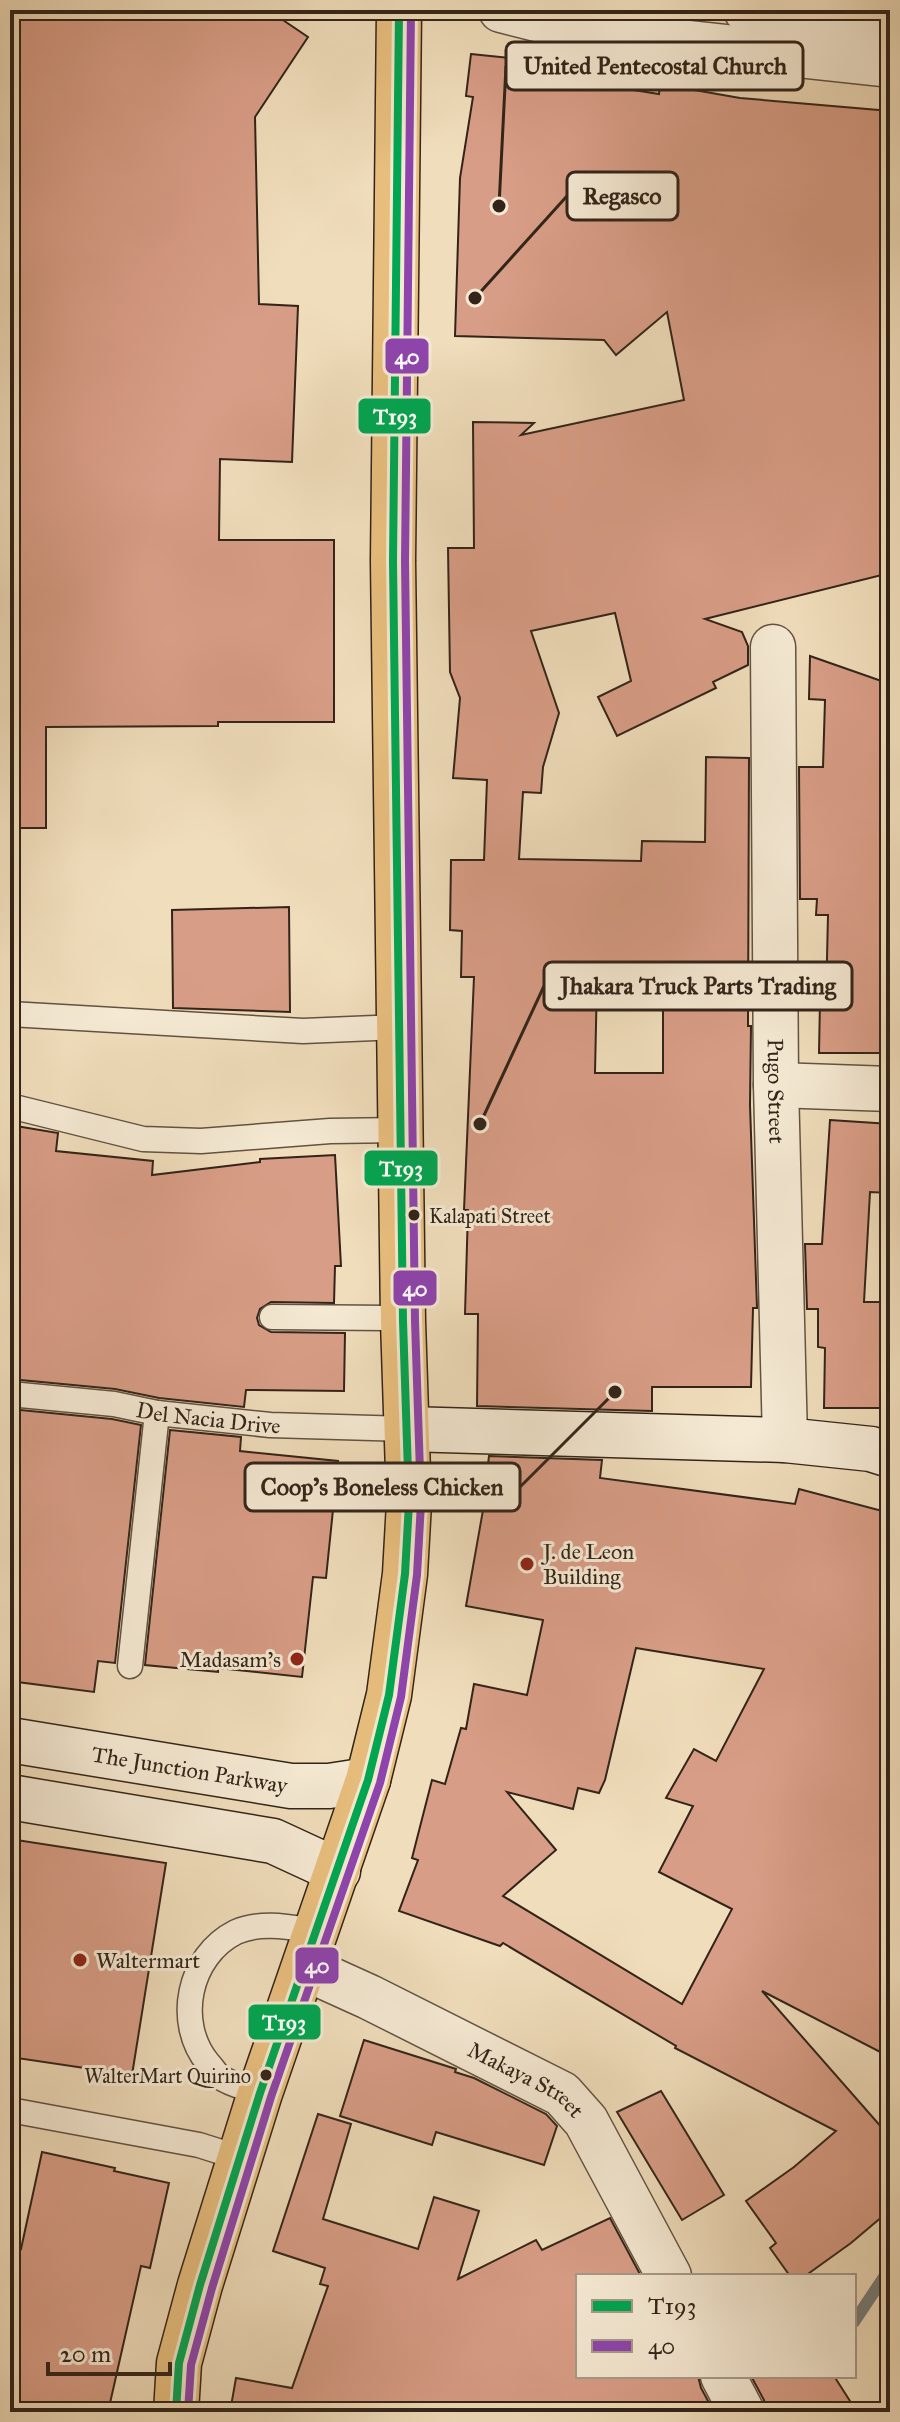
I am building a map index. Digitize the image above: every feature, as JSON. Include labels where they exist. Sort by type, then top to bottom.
[{"type":"main road","points":[[176,2412],[179,2363],[200,2285],[260,2093],[368,1780],[389,1695],[405,1574],[409,1503],[403,1321],[393,561],[399,10]]},
{"type":"street","points":[[501,10],[579,19],[588,32],[890,65]]},
{"type":"street","points":[[746,10],[890,27]]},
{"type":"street","name":"Pugo Street","points":[[773,647],[776,1085],[785,1440]]},
{"type":"street","points":[[776,1085],[890,1089]]},
{"type":"street","points":[[407,1429],[785,1440],[871,1449],[890,1455]]},
{"type":"street","name":"The Junction Parkway","points":[[10,1740],[291,1786],[329,1786],[368,1780]]},
{"type":"street","points":[[10,1797],[273,1841],[338,1871]]},
{"type":"street","name":"Makaya Street","points":[[310,1950],[369,1997],[562,2094],[586,2121],[668,2274]]},
{"type":"street","points":[[724,2378],[742,2412]]},
{"type":"lane","points":[[10,1014],[303,1031],[399,1027]]},
{"type":"lane","points":[[10,1106],[143,1139],[201,1141],[330,1131],[401,1130]]},
{"type":"lane","points":[[272,1317],[388,1318],[403,1321]]},
{"type":"lane","name":"Del Nacia Drive","points":[[10,1394],[270,1425],[407,1429]]},
{"type":"lane","points":[[130,1666],[157,1413]]},
{"type":"lane","points":[[260,2093],[220,2077],[198,2051],[188,2017],[192,1984],[210,1953],[237,1932],[271,1924],[310,1950]]},
{"type":"lane","points":[[10,2110],[199,2145],[240,2158]]},
{"type":"building","points":[[10,10],[268,10],[308,37],[255,117],[259,304],[298,306],[292,462],[220,459],[219,540],[334,540],[334,722],[46,727],[46,828],[10,828]]},
{"type":"building","points":[[471,54],[566,64],[564,79],[659,94],[660,84],[740,98],[890,111],[890,573],[705,619],[742,632],[748,646],[748,665],[713,682],[716,688],[617,736],[598,697],[631,681],[615,613],[531,631],[559,713],[543,767],[541,793],[523,792],[519,859],[641,861],[642,841],[705,842],[706,757],[749,758],[748,1026],[751,1026],[750,1105],[757,1308],[753,1308],[751,1387],[652,1387],[652,1411],[477,1406],[478,1314],[465,1314],[468,1210],[464,1210],[474,977],[461,977],[462,931],[450,930],[451,860],[484,860],[487,780],[453,778],[460,698],[450,672],[448,548],[474,548],[473,422],[534,423],[521,435],[684,400],[667,312],[616,355],[604,340],[455,336],[460,178],[473,97],[466,96]],"holes":[[[597,978],[663,978],[663,1073],[595,1073]]]},
{"type":"building","points":[[810,656],[890,684],[890,762],[881,762],[880,849],[890,849],[890,1053],[819,1053],[820,1001],[826,1001],[828,915],[816,915],[817,899],[800,899],[799,767],[823,767],[825,700],[809,699]]},
{"type":"building","points":[[289,907],[290,1012],[173,1008],[172,910]]},
{"type":"building","points":[[830,1120],[890,1124],[890,1193],[870,1192],[864,1302],[890,1302],[890,1408],[824,1408],[825,1348],[818,1347],[818,1309],[807,1309],[805,1244],[822,1244]]},
{"type":"building","points":[[10,1125],[58,1133],[56,1151],[153,1161],[152,1175],[260,1162],[260,1159],[335,1155],[341,1266],[335,1266],[334,1303],[271,1302],[260,1309],[257,1318],[259,1325],[271,1332],[345,1333],[344,1391],[246,1390],[244,1407],[159,1398],[115,1389],[10,1379]]},
{"type":"building","points":[[10,1409],[112,1419],[141,1425],[115,1663],[98,1661],[94,1692],[10,1681]]},
{"type":"building","points":[[170,1430],[241,1437],[240,1451],[338,1461],[326,1578],[313,1577],[302,1677],[218,1668],[218,1672],[145,1665]]},
{"type":"building","points":[[489,1456],[602,1460],[600,1478],[795,1504],[799,1489],[890,1513],[890,2057],[762,1991],[890,2137],[890,2210],[808,2274],[789,2274],[770,2248],[776,2243],[746,2201],[794,2167],[836,2131],[675,2048],[503,1943],[500,1946],[399,1911],[418,1860],[412,1858],[432,1780],[445,1784],[461,1728],[466,1729],[474,1684],[527,1695],[543,1620],[466,1606],[488,1482]],"holes":[[[636,1648],[764,1669],[716,1761],[694,1749],[666,1798],[693,1806],[659,1872],[732,1909],[682,2004],[503,1896],[556,1850],[507,1792],[573,1809],[578,1788],[599,1793],[605,1780]]]},
{"type":"building","name":"Waltermart","points":[[10,1839],[166,1863],[132,2075],[10,2057]]},
{"type":"building","points":[[364,2040],[456,2069],[455,2072],[474,2078],[546,2114],[557,2126],[544,2165],[436,2132],[432,2145],[340,2116]]},
{"type":"building","points":[[661,2091],[724,2195],[682,2220],[617,2112]]},
{"type":"building","points":[[318,2114],[351,2124],[323,2219],[418,2249],[434,2197],[479,2211],[458,2279],[536,2240],[542,2250],[610,2218],[640,2274],[576,2274],[576,2378],[698,2378],[714,2412],[230,2412],[236,2378],[292,2388],[328,2286],[320,2284],[325,2268],[273,2251]]},
{"type":"building","points":[[42,2152],[169,2183],[150,2268],[141,2266],[108,2412],[10,2412],[10,2247],[21,2249]]},
{"type":"building","points":[[752,2378],[835,2378],[857,2412],[767,2412]]},
{"type":"waterway","points":[[856,2319],[890,2268]]},
{"type":"transit line","name":"T193","points":[[176,2412],[179,2363],[200,2285],[260,2093],[368,1780],[389,1695],[405,1574],[409,1503],[403,1321],[393,561],[399,10]]},
{"type":"transit line","name":"40","points":[[188,2412],[191,2365],[212,2288],[271,2097],[380,1783],[401,1697],[417,1575],[421,1503],[415,1321],[405,561],[411,10]]},
{"type":"place","name":"United Pentecostal Church","points":[[499,206]]},
{"type":"place","name":"Regasco","points":[[475,298]]},
{"type":"place","name":"Jhakara Truck Parts Trading","points":[[480,1124]]},
{"type":"place","name":"Kalapati Street","points":[[414,1215]]},
{"type":"place","name":"Coop's Boneless Chicken","points":[[615,1392]]},
{"type":"place","name":"J. de Leon Building","points":[[527,1564]]},
{"type":"place","name":"Madasam's","points":[[297,1659]]},
{"type":"place","name":"Waltermart","points":[[80,1960]]},
{"type":"place","name":"WalterMart Quirino","points":[[266,2075]]}]
